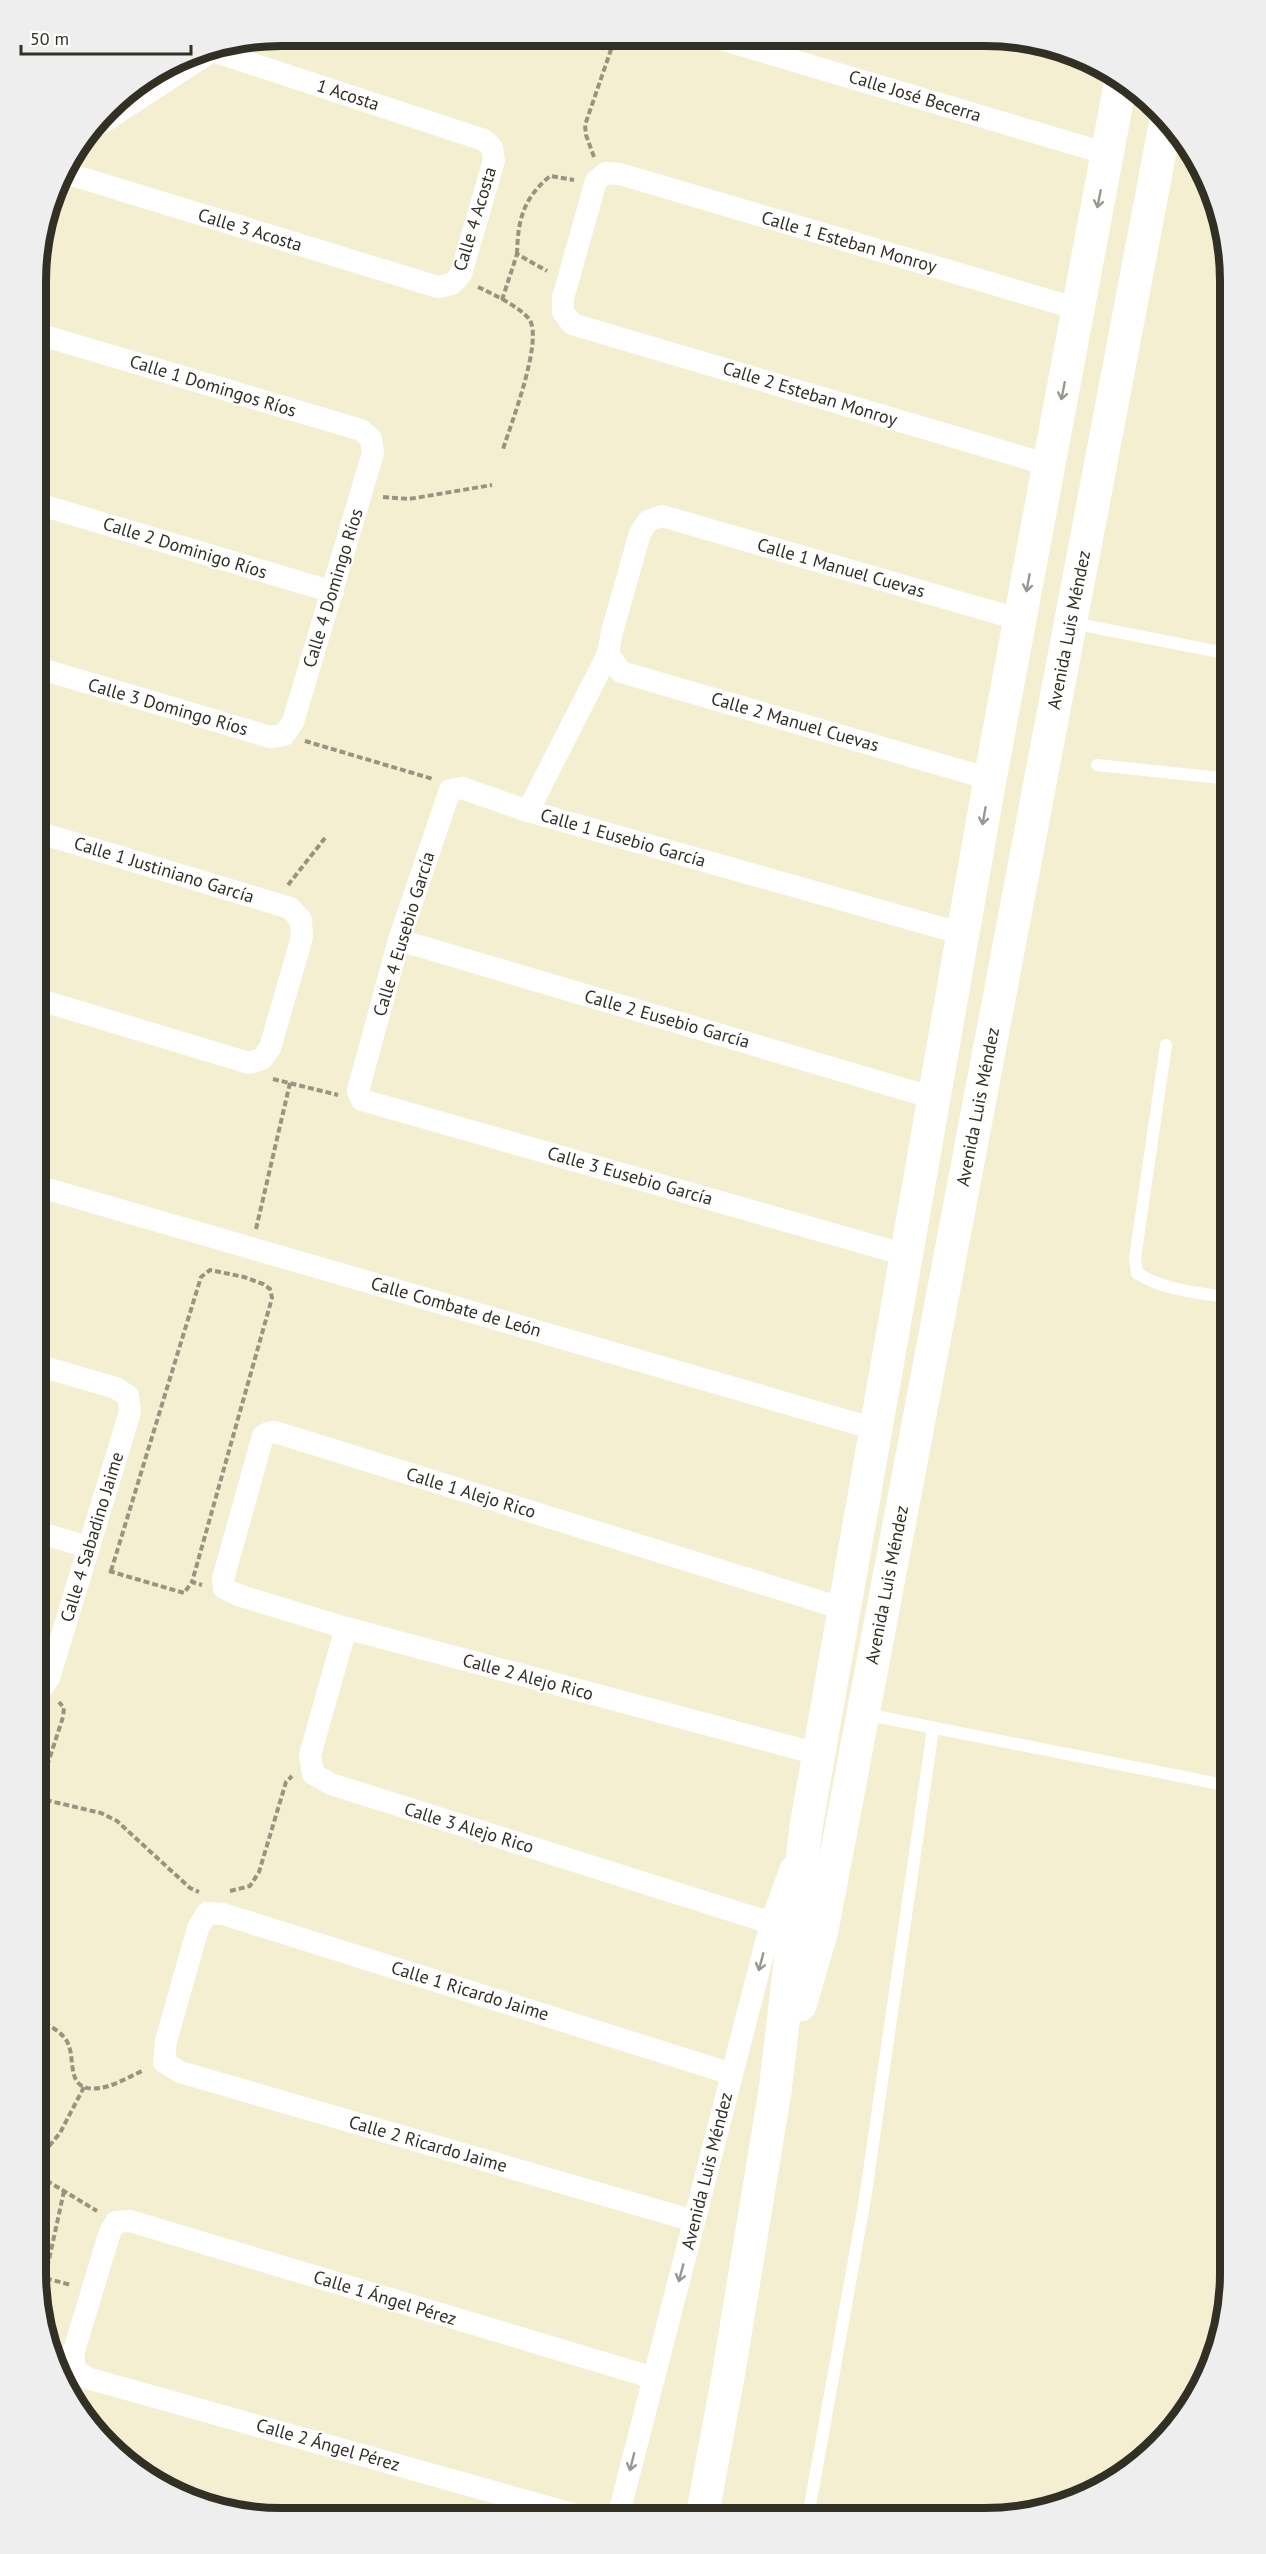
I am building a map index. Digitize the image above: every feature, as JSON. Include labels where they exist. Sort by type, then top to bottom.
[{"type":"main road","name":"Avenida Luis Méndez","points":[[704,2508],[729,2371],[775,2091],[806,1827],[818,1754],[990,779],[1119,89]]},
{"type":"main road","name":"Avenida Luis Méndez","points":[[775,2091],[822,1930],[1164,130]]},
{"type":"street","name":"Calle José Becerra","points":[[745,46],[1108,154]]},
{"type":"street","name":"1 Acosta","points":[[224,53],[484,140]]},
{"type":"street","points":[[118,113],[194,63]]},
{"type":"street","name":"Calle 4 Acosta","points":[[448,283],[461,274],[494,160],[492,148],[484,140]]},
{"type":"street","name":"Calle 3 Acosta","points":[[72,175],[448,283]]},
{"type":"street","points":[[568,282],[606,179]]},
{"type":"street","name":"Calle 1 Esteban Monroy","points":[[606,179],[1078,309]]},
{"type":"street","name":"Calle 2 Esteban Monroy","points":[[568,282],[563,298],[563,312],[572,324],[1049,465]]},
{"type":"street","name":"Calle 1 Domingos Ríos","points":[[46,336],[361,430],[371,439],[373,453]]},
{"type":"street","name":"Calle 4 Domingo Ríos","points":[[289,729],[333,592],[373,453]]},
{"type":"street","name":"Calle 2 Dominigo Ríos","points":[[46,506],[333,592]]},
{"type":"street","name":"Calle 1 Manuel Cuevas","points":[[608,654],[640,533],[648,521],[662,516],[1021,620]]},
{"type":"street","points":[[528,811],[608,654]]},
{"type":"street","name":"Calle 2 Manuel Cuevas","points":[[608,654],[621,672],[990,779]]},
{"type":"street","name":"Calle 3 Domingo Ríos","points":[[46,670],[270,737],[289,729]]},
{"type":"street","name":"Calle 1 Eusebio García","points":[[462,788],[528,811],[963,934]]},
{"type":"street","name":"Calle 4 Eusebio García","points":[[360,1096],[399,940],[450,790],[462,788]]},
{"type":"street","name":"Calle 1 Justiniano García","points":[[46,834],[282,906]]},
{"type":"street","points":[[46,1002],[249,1063],[262,1059],[270,1048],[302,937],[301,920],[282,906]]},
{"type":"street","name":"Calle 2 Eusebio García","points":[[399,940],[934,1098]]},
{"type":"street","name":"Calle 3 Eusebio García","points":[[360,1096],[906,1255]]},
{"type":"street","name":"Calle Combate de León","points":[[46,1189],[875,1429]]},
{"type":"street","name":"Calle 4 Sabadino Jaime","points":[[46,1368],[116,1388],[128,1396],[130,1412],[50,1678],[46,1683]]},
{"type":"street","name":"Calle 1 Alejo Rico","points":[[238,1595],[224,1588],[223,1579],[263,1436],[275,1432],[844,1609]]},
{"type":"street","points":[[46,1536],[86,1555]]},
{"type":"street","name":"Calle 2 Alejo Rico","points":[[238,1595],[346,1628],[818,1754]]},
{"type":"street","points":[[310,1755],[346,1628]]},
{"type":"street","name":"Calle 3 Alejo Rico","points":[[310,1755],[313,1774],[331,1784],[771,1923]]},
{"type":"street","name":"Avenida Luis Méndez","points":[[620,2508],[771,1923],[806,1827]]},
{"type":"street","points":[[164,2062],[165,2041],[198,1928],[207,1913]]},
{"type":"street","name":"Calle 1 Ricardo Jaime","points":[[207,1913],[223,1914],[732,2074]]},
{"type":"street","name":"Calle 2 Ricardo Jaime","points":[[164,2062],[180,2072],[694,2221]]},
{"type":"street","name":"Calle 1 Ángel Pérez","points":[[116,2222],[130,2221],[654,2378]]},
{"type":"street","points":[[92,2291],[110,2232],[116,2222]]},
{"type":"street","name":"Calle 2 Ángel Pérez","points":[[92,2291],[73,2354],[75,2370],[87,2378],[551,2508]]},
{"type":"lane","points":[[1071,622],[1220,652]]},
{"type":"lane","points":[[1097,765],[1220,778]]},
{"type":"lane","points":[[1166,1045],[1135,1258],[1137,1273],[1159,1285],[1220,1296]]},
{"type":"lane","points":[[863,1714],[1220,1784]]},
{"type":"lane","points":[[810,2508],[865,2199],[933,1729]]},
{"type":"path","points":[[502,300],[517,254],[522,212],[545,180],[550,176],[606,179],[586,135],[585,125],[612,46]]},
{"type":"path","points":[[517,254],[568,282]]},
{"type":"path","points":[[448,283],[502,300],[529,319],[534,333],[532,351],[503,449]]},
{"type":"path","points":[[362,494],[397,500],[492,485]]},
{"type":"path","points":[[289,729],[462,788]]},
{"type":"path","points":[[282,906],[324,838]]},
{"type":"path","points":[[249,1063],[263,1077],[360,1096]]},
{"type":"path","points":[[252,1248],[290,1083]]},
{"type":"path","points":[[86,1555],[111,1571],[184,1593],[192,1581],[272,1298],[270,1289],[263,1284],[224,1271],[210,1270],[201,1277],[111,1571]]},
{"type":"path","points":[[192,1581],[238,1595]]},
{"type":"path","points":[[46,1698],[58,1701],[64,1708],[46,1771]]},
{"type":"path","points":[[228,1892],[250,1886],[259,1872],[286,1782],[310,1755]]},
{"type":"path","points":[[46,1801],[101,1813],[117,1821],[190,1888],[205,1894],[207,1913]]},
{"type":"path","points":[[46,2026],[63,2035],[70,2047],[75,2078],[84,2087],[100,2088],[164,2062]]},
{"type":"path","points":[[46,2150],[64,2126],[84,2087]]},
{"type":"path","points":[[46,2180],[116,2222]]},
{"type":"path","points":[[46,2273],[64,2191]]},
{"type":"path","points":[[46,2278],[92,2291]]}]
